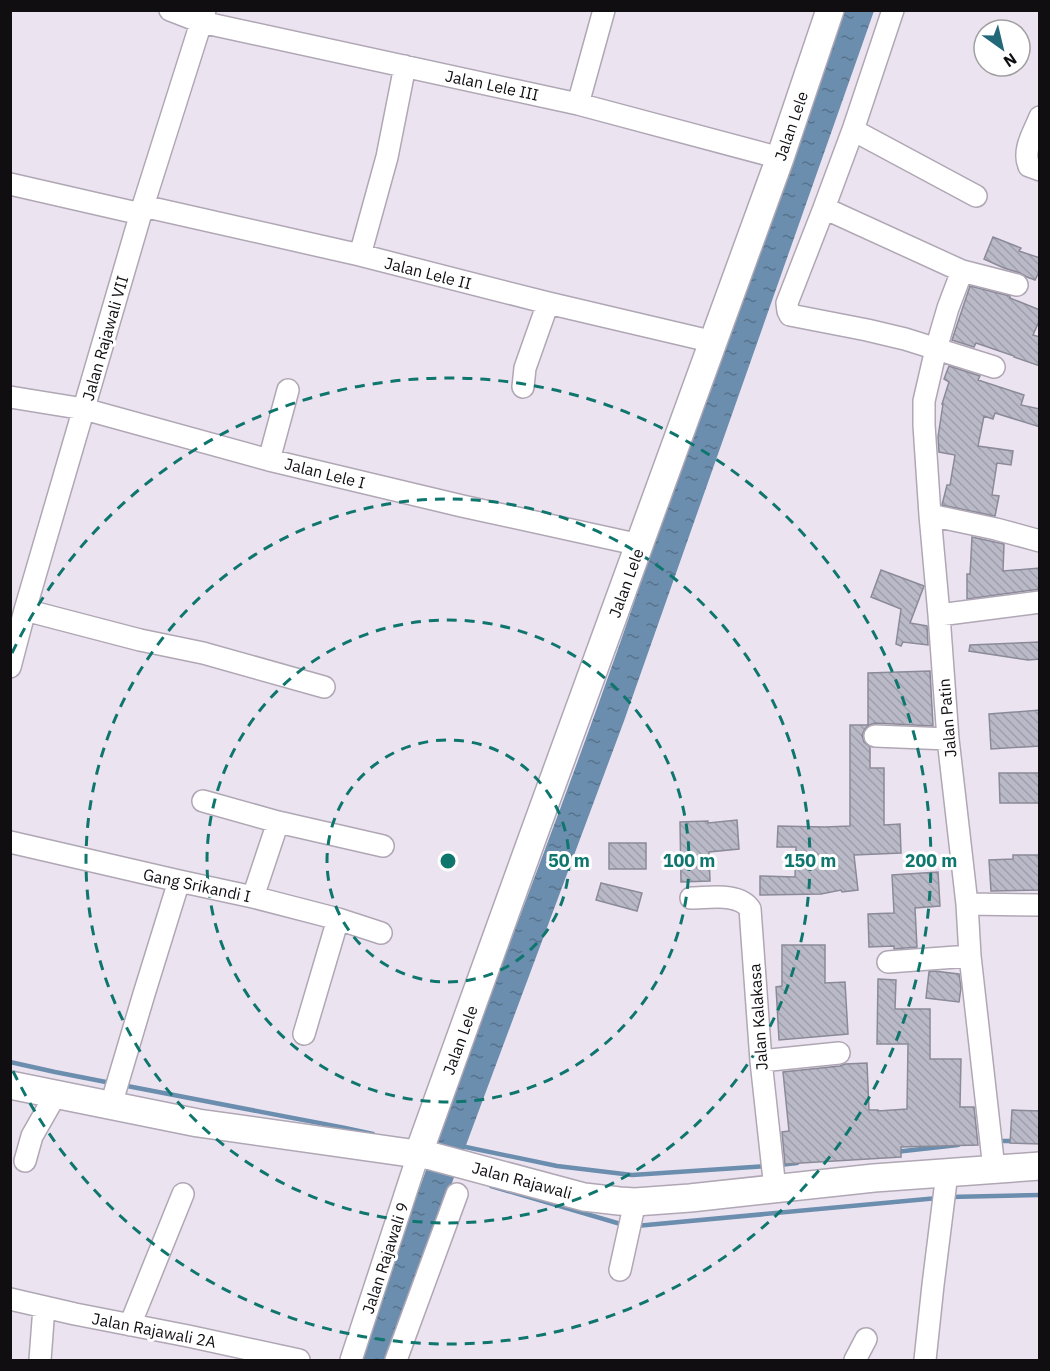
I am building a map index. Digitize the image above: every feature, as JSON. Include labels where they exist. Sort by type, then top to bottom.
[{"type":"main road","name":"Jalan Lele","points":[[425,1156],[536,828],[714,342],[830,10]]},
{"type":"main road","name":"Jalan Rajawali","points":[[10,1085],[56,1094],[115,1091],[198,1123],[425,1156],[460,1163],[585,1197],[635,1202],[874,1178],[1040,1166]]},
{"type":"street","name":"Jalan Lele III","points":[[170,10],[203,16],[405,66],[578,104],[780,158]]},
{"type":"street","points":[[578,104],[604,10]]},
{"type":"street","points":[[893,10],[853,130],[787,303],[788,311],[790,315],[867,330],[994,367]]},
{"type":"street","name":"Jalan Rajawali VII","points":[[10,667],[19,620],[142,210],[203,16]]},
{"type":"street","points":[[360,255],[387,157],[405,66]]},
{"type":"street","points":[[1040,117],[1026,152],[1029,166],[1040,170]]},
{"type":"street","points":[[853,130],[976,196]]},
{"type":"street","name":"Jalan Lele II","points":[[10,184],[360,255],[714,342]]},
{"type":"street","points":[[824,208],[962,271],[1017,285]]},
{"type":"street","name":"Jalan Patin","points":[[962,271],[936,349],[924,401],[924,425],[948,739],[994,1169]]},
{"type":"street","points":[[523,387],[525,368],[548,303]]},
{"type":"street","points":[[270,460],[288,390]]},
{"type":"street","name":"Jalan Lele I","points":[[10,397],[84,409],[270,460],[462,506],[640,545]]},
{"type":"street","points":[[930,515],[1040,541]]},
{"type":"street","points":[[939,615],[1040,602]]},
{"type":"street","points":[[19,620],[203,653],[324,687]]},
{"type":"street","points":[[875,736],[948,739]]},
{"type":"street","points":[[203,801],[278,822],[383,846]]},
{"type":"street","points":[[253,897],[278,822]]},
{"type":"street","name":"Gang Srikandi I","points":[[10,842],[253,897],[338,919],[381,933]]},
{"type":"street","points":[[115,1091],[179,881]]},
{"type":"street","name":"Jalan Kalakasa","points":[[691,898],[741,900],[750,909],[761,1061],[775,1189]]},
{"type":"street","points":[[967,904],[1040,905]]},
{"type":"street","points":[[303,1034],[338,919]]},
{"type":"street","points":[[888,962],[970,957]]},
{"type":"street","points":[[761,1061],[839,1053]]},
{"type":"street","points":[[25,1161],[32,1136],[56,1094]]},
{"type":"street","name":"Jalan Rajawali 9","points":[[351,1360],[425,1156]]},
{"type":"street","points":[[926,1360],[947,1173]]},
{"type":"street","points":[[130,1325],[183,1194]]},
{"type":"street","points":[[396,1360],[458,1194]]},
{"type":"street","points":[[620,1270],[635,1202]]},
{"type":"street","name":"Jalan Rajawali 2A","points":[[10,1299],[298,1360]]},
{"type":"street","points":[[40,1360],[44,1307]]},
{"type":"street","points":[[855,1360],[866,1339]]},
{"type":"water","points":[[840,11],[874,11],[624,721],[386,1360],[357,1360],[567,792]]},
{"type":"building","points":[[993,237],[1021,248],[1019,251],[1040,258],[1040,270],[1035,280],[984,259]]},
{"type":"building","points":[[970,286],[1010,296],[1010,298],[1040,310],[1040,319],[1033,335],[1040,337],[1040,366],[976,343],[974,347],[952,340]]},
{"type":"building","points":[[949,366],[980,376],[978,380],[1024,395],[1021,405],[1040,409],[1040,427],[995,413],[993,419],[984,416],[978,446],[1013,451],[1011,465],[997,463],[992,495],[999,496],[995,516],[942,505],[947,485],[950,485],[955,455],[939,452],[938,437],[942,404],[949,382],[944,379]]},
{"type":"building","points":[[972,537],[1004,544],[1003,571],[1040,568],[1040,589],[967,599],[967,574],[970,574]]},
{"type":"building","points":[[881,570],[924,586],[910,623],[927,626],[928,645],[903,642],[901,646],[896,644],[901,609],[871,597]]},
{"type":"building","points":[[1040,642],[1040,659],[1028,660],[969,651],[970,645]]},
{"type":"building","points":[[930,671],[933,726],[875,723],[869,725],[862,735],[864,742],[870,747],[870,768],[884,768],[884,825],[900,824],[901,853],[854,855],[858,890],[842,892],[841,890],[821,894],[760,895],[760,876],[795,877],[796,847],[777,847],[778,826],[850,826],[850,725],[868,725],[868,673]]},
{"type":"building","points":[[1040,710],[1040,746],[991,749],[989,714]]},
{"type":"building","points":[[999,773],[1040,773],[1040,803],[1000,803]]},
{"type":"building","points":[[737,820],[739,849],[709,852],[710,881],[681,882],[680,822],[708,821],[708,823]]},
{"type":"building","points":[[609,843],[646,843],[646,869],[609,869]]},
{"type":"building","points":[[1013,855],[1040,855],[1040,890],[991,891],[989,860],[1013,859]]},
{"type":"building","points":[[938,872],[940,906],[915,908],[917,947],[894,949],[894,946],[869,947],[868,914],[894,913],[892,875]]},
{"type":"building","points":[[601,883],[642,893],[637,911],[596,900]]},
{"type":"building","points":[[782,945],[825,945],[825,983],[845,982],[848,1034],[779,1040],[776,987],[782,986]]},
{"type":"building","points":[[929,972],[959,974],[961,988],[959,1002],[926,998]]},
{"type":"building","points":[[878,979],[896,980],[895,1009],[930,1009],[930,1059],[961,1059],[960,1107],[974,1107],[978,1145],[901,1147],[901,1157],[785,1164],[782,1132],[789,1131],[783,1072],[867,1063],[869,1110],[907,1109],[908,1044],[877,1044]]},
{"type":"building","points":[[1012,1110],[1040,1111],[1040,1144],[1010,1143]]},
{"type":"waterway","points":[[10,1062],[111,1083]]},
{"type":"waterway","points":[[122,1085],[373,1134]]},
{"type":"waterway","points":[[996,1141],[1015,1141]]},
{"type":"waterway","points":[[895,1152],[958,1145]]},
{"type":"waterway","points":[[461,1146],[557,1166],[632,1175],[767,1166]]},
{"type":"waterway","points":[[779,1165],[797,1163]]},
{"type":"waterway","points":[[491,1186],[624,1225]]},
{"type":"waterway","points":[[949,1197],[1040,1195]]},
{"type":"waterway","points":[[636,1226],[938,1198]]}]
